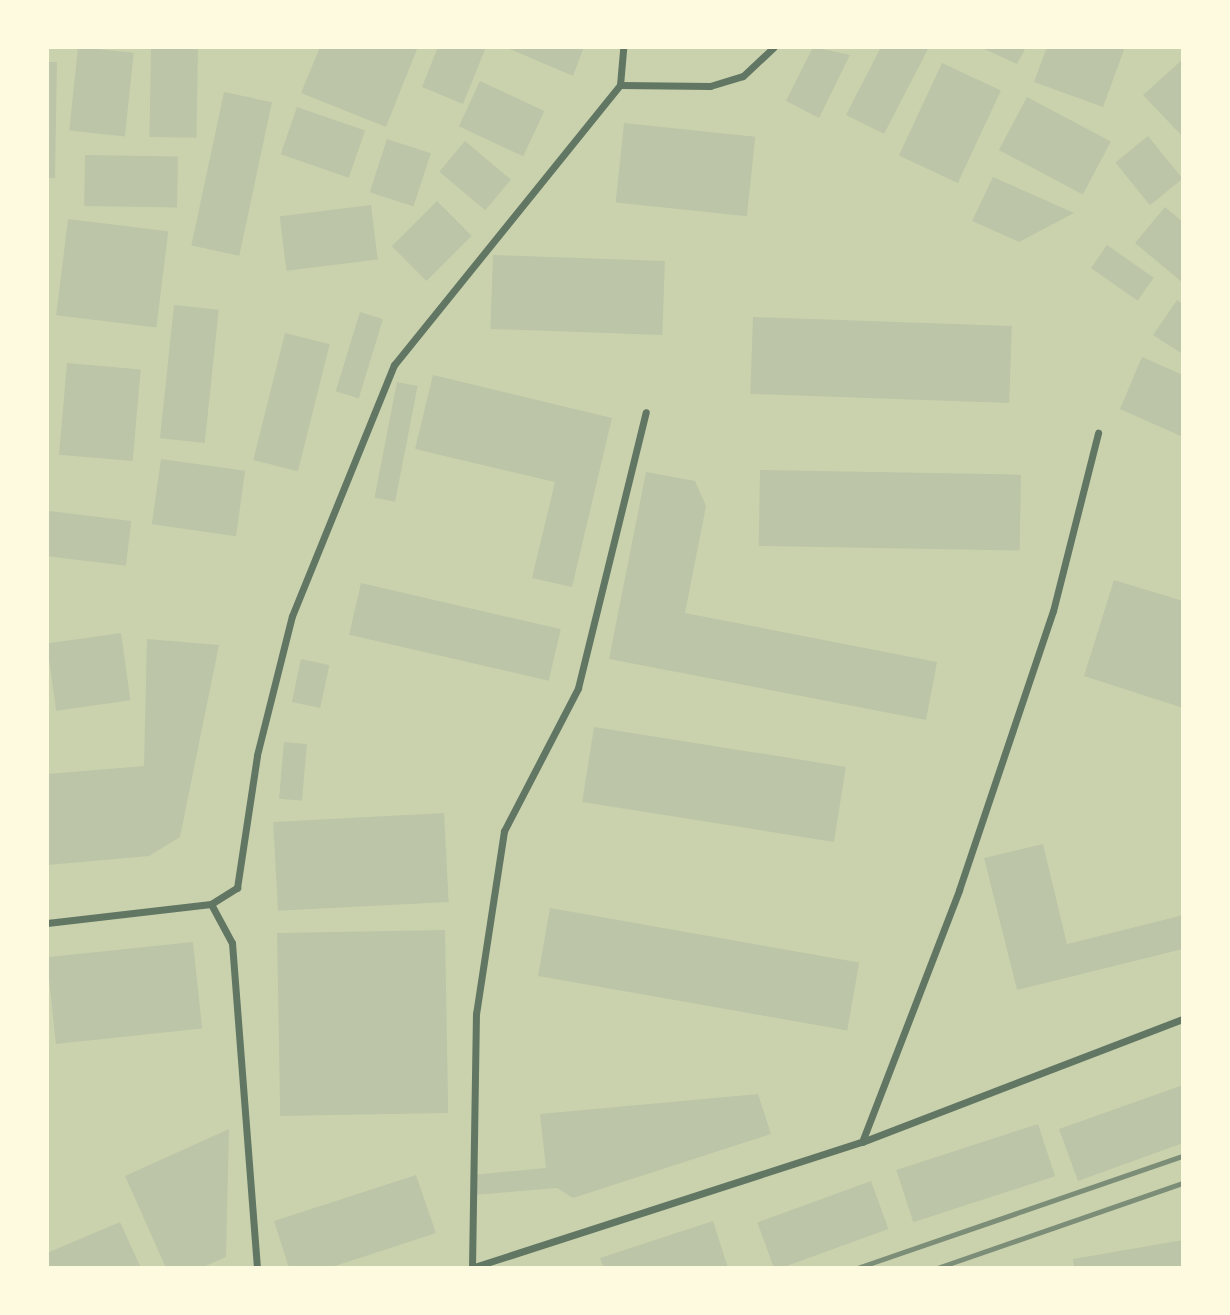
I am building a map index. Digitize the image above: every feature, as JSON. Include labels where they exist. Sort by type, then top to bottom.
[{"type":"street","points":[[47,923],[211,904],[237,888],[257,755],[292,616],[394,365],[620,85],[623,47]]},
{"type":"street","points":[[620,85],[710,86],[743,76],[774,47]]},
{"type":"street","points":[[646,412],[578,688],[503,831],[476,1014],[472,1267],[862,1142],[1183,1019]]},
{"type":"street","points":[[862,1142],[959,890],[1048,624],[1098,433]]},
{"type":"street","points":[[211,904],[232,943],[257,1268]]},
{"type":"green space","points":[[47,47],[1183,47],[1183,1268],[47,1268]]},
{"type":"building","points":[[78,47],[134,53],[125,136],[69,131]]},
{"type":"building","points":[[151,47],[198,48],[196,138],[149,137]]},
{"type":"building","points":[[320,47],[417,49],[386,127],[301,93]]},
{"type":"building","points":[[438,47],[486,47],[463,104],[422,87]]},
{"type":"building","points":[[505,47],[584,47],[573,76]]},
{"type":"building","points":[[813,47],[850,55],[819,118],[786,101]]},
{"type":"building","points":[[881,47],[929,47],[884,134],[846,115]]},
{"type":"building","points":[[980,47],[1026,47],[1017,64]]},
{"type":"building","points":[[1047,47],[1125,47],[1103,107],[1034,82]]},
{"type":"building","points":[[1183,59],[1183,137],[1143,95]]},
{"type":"building","points":[[47,62],[57,62],[55,178],[47,178]]},
{"type":"building","points":[[942,63],[1001,90],[958,183],[899,155]]},
{"type":"building","points":[[480,81],[544,111],[523,156],[459,126]]},
{"type":"building","points":[[224,92],[272,102],[239,256],[191,246]]},
{"type":"building","points":[[1027,97],[1111,142],[1083,195],[999,150]]},
{"type":"building","points":[[297,107],[365,130],[349,178],[281,154]]},
{"type":"building","points":[[624,123],[755,137],[747,216],[616,203]]},
{"type":"building","points":[[1148,136],[1183,179],[1150,205],[1115,162]]},
{"type":"building","points":[[387,139],[431,153],[413,206],[370,192]]},
{"type":"building","points":[[465,141],[511,180],[485,210],[439,172]]},
{"type":"building","points":[[85,155],[178,157],[177,208],[84,206]]},
{"type":"building","points":[[993,177],[1074,213],[1019,242],[972,221]]},
{"type":"building","points":[[437,201],[472,236],[426,281],[392,246]]},
{"type":"building","points":[[371,205],[378,260],[286,271],[280,216]]},
{"type":"building","points":[[1165,207],[1183,222],[1183,283],[1135,243]]},
{"type":"building","points":[[68,219],[168,231],[156,328],[56,315]]},
{"type":"building","points":[[1107,245],[1154,278],[1138,301],[1091,268]]},
{"type":"building","points":[[493,255],[665,261],[662,335],[490,329]]},
{"type":"building","points":[[1177,300],[1183,304],[1181,353],[1153,335]]},
{"type":"building","points":[[174,305],[219,310],[205,443],[160,438]]},
{"type":"building","points":[[360,312],[383,319],[359,398],[336,391]]},
{"type":"building","points":[[753,317],[1012,326],[1009,403],[750,394]]},
{"type":"building","points":[[285,333],[330,344],[298,471],[253,460]]},
{"type":"building","points":[[1142,357],[1183,375],[1183,437],[1120,409]]},
{"type":"building","points":[[67,363],[141,369],[133,461],[59,455]]},
{"type":"building","points":[[433,375],[612,418],[572,587],[532,578],[555,482],[415,449]]},
{"type":"building","points":[[397,382],[418,386],[395,502],[374,498]]},
{"type":"building","points":[[161,459],[245,471],[236,536],[152,524]]},
{"type":"building","points":[[760,470],[1021,475],[1020,551],[759,546]]},
{"type":"building","points":[[646,472],[695,481],[706,506],[685,613],[937,662],[926,720],[609,659]]},
{"type":"building","points":[[49,511],[131,521],[126,566],[47,556]]},
{"type":"building","points":[[1114,580],[1183,601],[1183,708],[1084,676]]},
{"type":"building","points":[[361,583],[561,629],[549,681],[349,635]]},
{"type":"building","points":[[121,633],[130,700],[56,711],[47,643]]},
{"type":"building","points":[[147,639],[219,645],[180,837],[149,856],[47,865],[47,774],[144,766]]},
{"type":"building","points":[[301,659],[329,665],[320,708],[292,702]]},
{"type":"building","points":[[594,727],[846,767],[834,842],[582,802]]},
{"type":"building","points":[[284,742],[307,744],[302,801],[279,799]]},
{"type":"building","points":[[444,813],[449,902],[278,911],[273,822]]},
{"type":"building","points":[[1043,844],[1067,944],[1183,915],[1183,949],[1017,990],[984,858]]},
{"type":"building","points":[[550,908],[859,963],[847,1030],[538,976]]},
{"type":"building","points":[[445,930],[448,1113],[280,1116],[277,933]]},
{"type":"building","points":[[193,942],[202,1029],[56,1044],[47,957]]},
{"type":"building","points":[[1183,1085],[1183,1143],[1078,1181],[1059,1129]]},
{"type":"building","points":[[758,1094],[771,1134],[573,1198],[557,1188],[473,1195],[471,1175],[546,1168],[540,1114]]},
{"type":"building","points":[[1038,1124],[1055,1176],[913,1222],[896,1170]]},
{"type":"building","points":[[229,1129],[226,1257],[201,1268],[166,1268],[125,1176]]},
{"type":"building","points":[[416,1175],[436,1233],[329,1268],[289,1268],[274,1221]]},
{"type":"building","points":[[871,1181],[888,1229],[781,1268],[774,1268],[757,1222]]},
{"type":"building","points":[[713,1221],[728,1268],[604,1268],[600,1258]]},
{"type":"building","points":[[120,1222],[141,1268],[47,1268],[47,1253]]},
{"type":"building","points":[[1183,1240],[1183,1268],[1074,1268],[1073,1259]]},
{"type":"railway","points":[[857,1268],[1183,1156]]},
{"type":"railway","points":[[937,1268],[1183,1183]]}]
